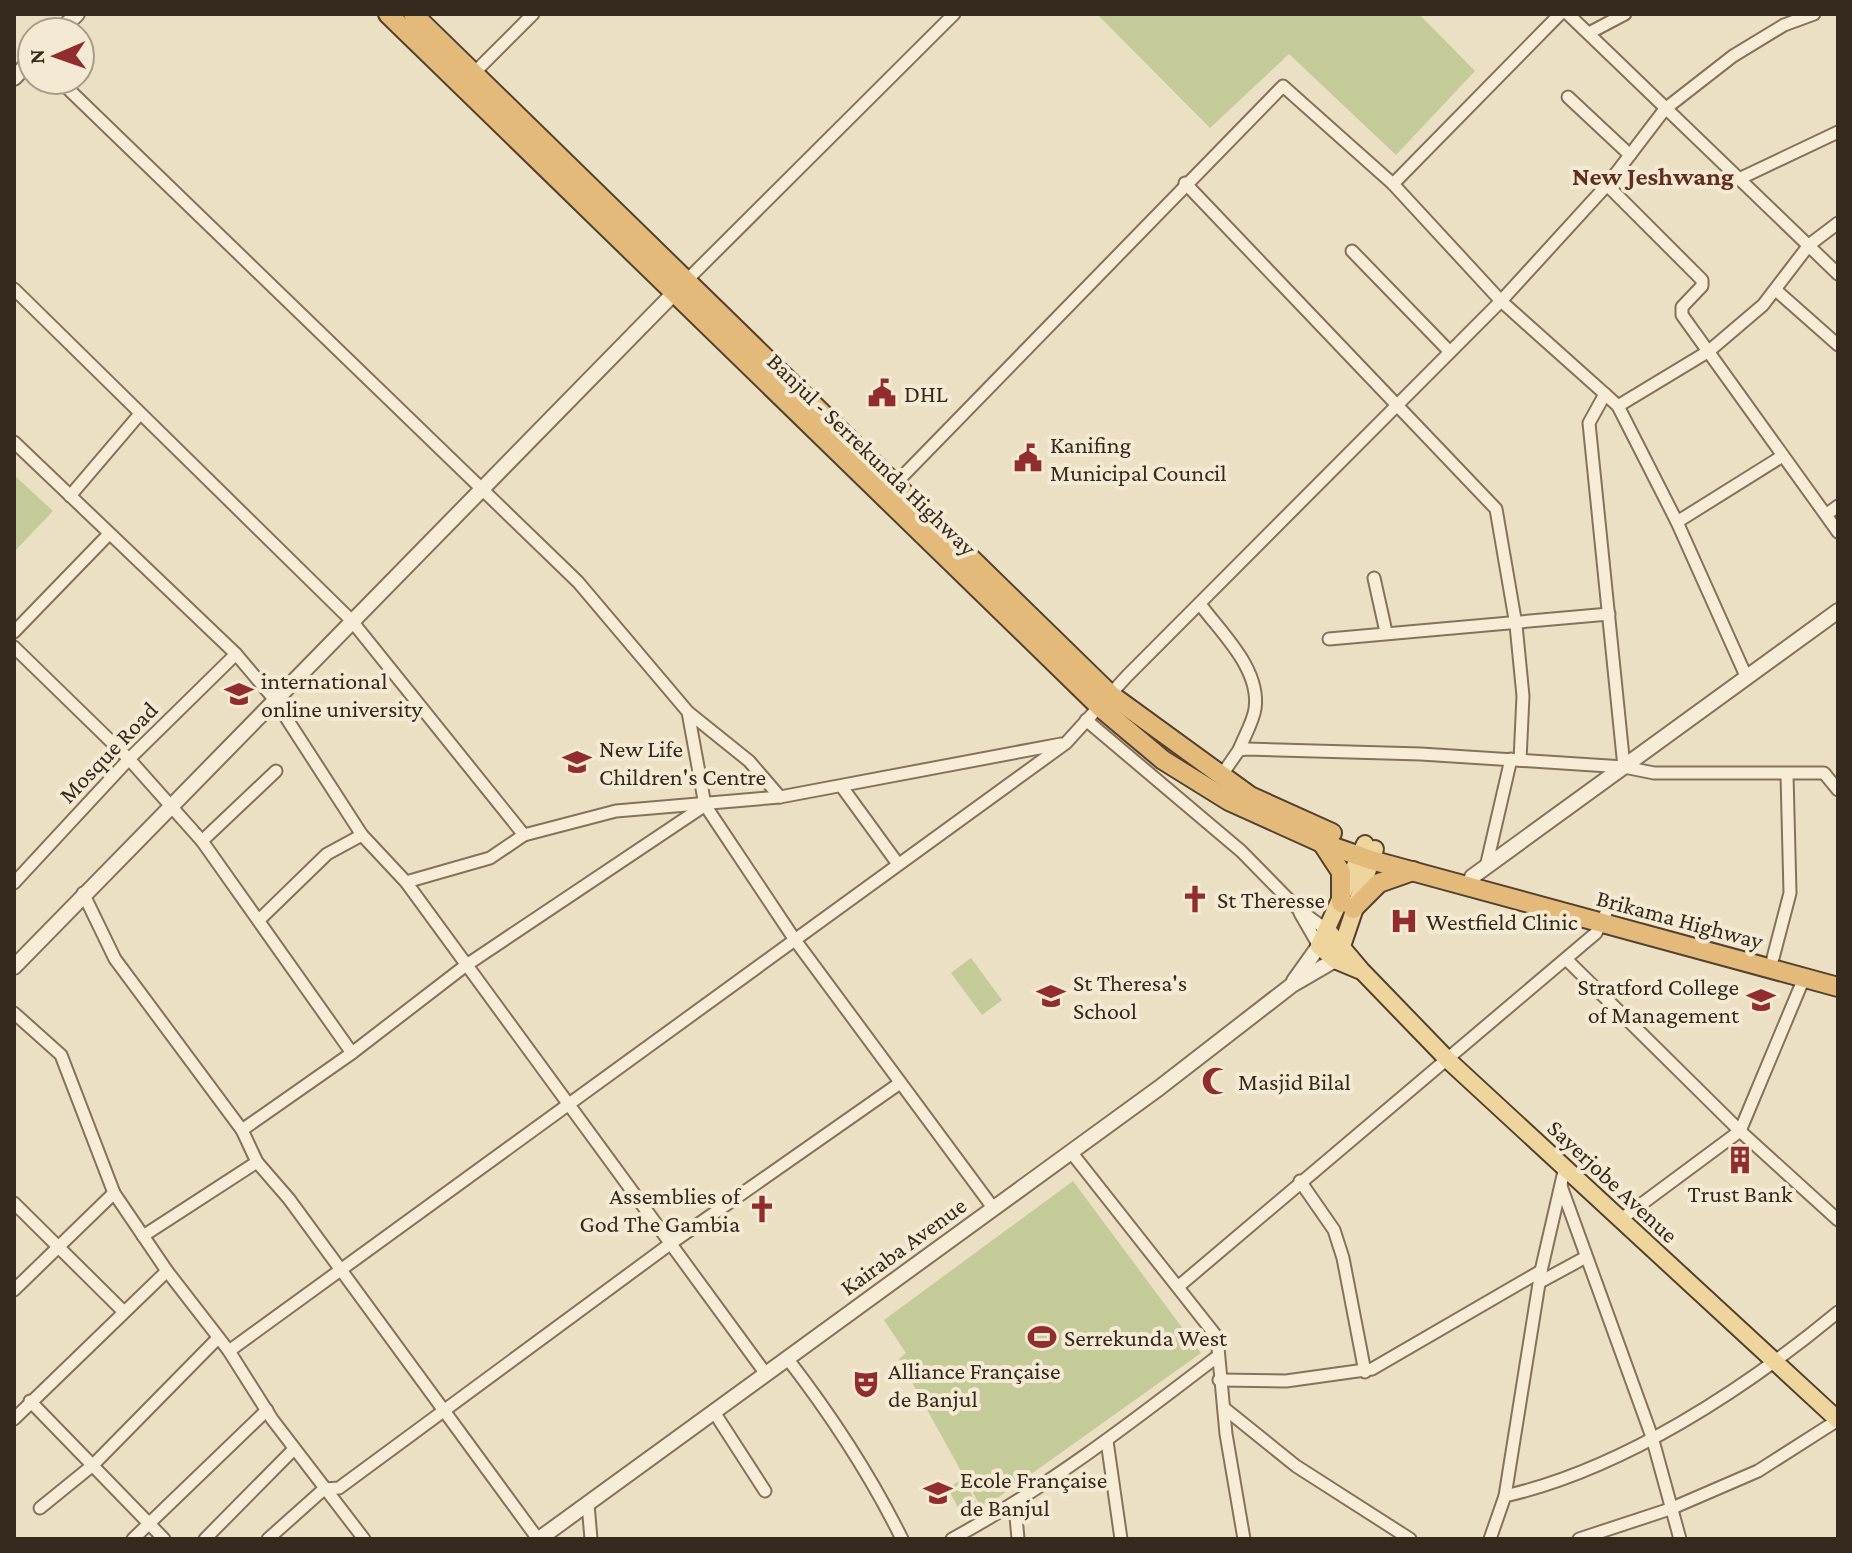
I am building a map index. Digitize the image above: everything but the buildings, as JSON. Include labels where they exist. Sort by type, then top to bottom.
[{"type":"highway","name":"Banjul - Serrekunda Highway","points":[[388,14],[894,485],[1099,707],[1289,815],[1368,852]]},
{"type":"highway","name":"Banjul - Serrekunda Highway","points":[[413,14],[474,73],[679,288],[1099,707],[1163,760],[1229,801],[1322,843],[1368,852]]},
{"type":"highway","points":[[1322,843],[1341,872],[1347,906],[1379,883],[1413,871]]},
{"type":"highway","name":"Brikama Highway","points":[[1368,852],[1479,872],[1604,918],[1838,987]]},
{"type":"highway","name":"Brikama Highway","points":[[1368,852],[1413,871],[1838,976]]},
{"type":"main road","name":"Kairaba Avenue","points":[[1340,953],[1347,906],[1368,852]]},
{"type":"main road","name":"Kairaba Avenue","points":[[1324,938],[1347,906]]},
{"type":"main road","name":"Sayerjobe Avenue","points":[[1324,938],[1361,970],[1448,1060],[1838,1420]]},
{"type":"street","points":[[474,73],[533,14]]},
{"type":"street","points":[[14,967],[351,620],[954,14]]},
{"type":"street","points":[[1393,184],[1560,14]]},
{"type":"street","points":[[1568,14],[1838,274]]},
{"type":"street","points":[[1589,33],[1625,14]]},
{"type":"street","points":[[229,1351],[1066,743],[1501,301],[1607,185],[1665,109],[1733,56],[1784,25],[1814,14]]},
{"type":"street","points":[[894,485],[1185,183],[1283,86],[1393,184],[1501,301],[1618,406],[1677,522],[1746,676]]},
{"type":"street","points":[[75,96],[578,582],[688,712],[749,761],[780,797]]},
{"type":"street","points":[[1568,97],[1630,155]]},
{"type":"street","points":[[1741,178],[1838,132]]},
{"type":"street","points":[[1185,183],[1496,509],[1516,625],[1523,696],[1516,760],[1479,872]]},
{"type":"street","points":[[1607,185],[1702,280],[1702,286],[1681,310],[1781,457],[1838,532]]},
{"type":"street","points":[[1618,406],[1709,351],[1777,291],[1809,245],[1838,223]]},
{"type":"street","points":[[1352,251],[1450,352]]},
{"type":"street","points":[[14,289],[351,620],[524,835]]},
{"type":"street","points":[[1777,291],[1838,345]]},
{"type":"street","points":[[1605,394],[1589,423],[1624,767]]},
{"type":"street","points":[[70,496],[139,415]]},
{"type":"street","points":[[14,442],[236,654],[274,699],[362,835],[406,882],[766,1374]]},
{"type":"street","points":[[1677,522],[1781,457]]},
{"type":"street","points":[[1827,514],[1838,506]]},
{"type":"street","points":[[14,632],[109,534]]},
{"type":"street","points":[[1374,578],[1386,632]]},
{"type":"street","points":[[1200,604],[1250,673],[1256,691],[1255,711],[1239,750],[1221,776]]},
{"type":"street","points":[[1479,872],[1838,611]]},
{"type":"street","points":[[1329,639],[1386,632],[1516,625],[1609,614]]},
{"type":"street","points":[[14,647],[129,759],[202,841],[352,1053]]},
{"type":"street","name":"Mosque Road","points":[[14,883],[129,759],[236,654]]},
{"type":"street","points":[[1099,707],[1324,938]]},
{"type":"street","points":[[688,712],[705,805],[795,940],[994,1209]]},
{"type":"street","points":[[406,882],[490,858],[524,835],[616,811],[780,797],[1066,743]]},
{"type":"street","points":[[1239,750],[1516,760],[1624,767],[1654,773],[1824,773],[1838,790]]},
{"type":"street","points":[[202,841],[276,771]]},
{"type":"street","points":[[1773,958],[1790,893],[1787,775]]},
{"type":"street","points":[[842,787],[898,864]]},
{"type":"street","points":[[242,1130],[352,1053],[465,966],[705,805]]},
{"type":"street","points":[[259,920],[327,854],[362,835]]},
{"type":"street","points":[[83,893],[115,959],[242,1130],[257,1162],[341,1269],[442,1412],[538,1539]]},
{"type":"street","points":[[1298,909],[1324,938]]},
{"type":"street","points":[[1179,1286],[1566,959],[1604,918]]},
{"type":"street","name":"Kairaba Avenue","points":[[1292,985],[1324,938]]},
{"type":"street","name":"Kairaba Avenue","points":[[538,1539],[994,1209],[1292,985],[1340,953]]},
{"type":"street","points":[[1566,959],[1740,1131],[1838,1220]]},
{"type":"street","points":[[1620,1220],[1740,1131],[1804,978]]},
{"type":"street","points":[[14,1013],[61,1055],[114,1193],[167,1271],[229,1351],[294,1449],[364,1539]]},
{"type":"street","points":[[268,1539],[324,1489],[339,1488],[670,1244],[900,1083]]},
{"type":"street","points":[[1071,1152],[1217,1337],[1219,1380],[1244,1539]]},
{"type":"street","points":[[143,1236],[257,1162]]},
{"type":"street","points":[[1490,1539],[1505,1496],[1542,1276],[1565,1167]]},
{"type":"street","points":[[1300,1181],[1334,1230],[1343,1258],[1365,1372]]},
{"type":"street","points":[[1561,1186],[1652,1437],[1680,1539]]},
{"type":"street","points":[[14,1290],[114,1193]]},
{"type":"street","points":[[14,1203],[124,1312]]},
{"type":"street","points":[[1219,1380],[1286,1381],[1365,1372],[1542,1276],[1586,1257]]},
{"type":"street","points":[[14,1419],[167,1271]]},
{"type":"street","points":[[1505,1496],[1543,1488],[1652,1437],[1775,1364],[1838,1312]]},
{"type":"street","points":[[40,1508],[93,1465],[218,1338]]},
{"type":"street","points":[[952,1539],[1015,1505],[1107,1441],[1218,1356]]},
{"type":"street","points":[[787,1358],[825,1408],[871,1479],[902,1539]]},
{"type":"street","points":[[30,1401],[164,1539]]},
{"type":"street","points":[[1224,1408],[1296,1466],[1410,1539]]},
{"type":"street","points":[[133,1539],[267,1410]]},
{"type":"street","points":[[714,1412],[765,1491]]},
{"type":"street","points":[[1579,1539],[1670,1509],[1758,1471],[1838,1420]]},
{"type":"street","points":[[1107,1441],[1121,1539]]},
{"type":"street","points":[[205,1539],[294,1449]]},
{"type":"street","points":[[588,1504],[591,1539]]},
{"type":"street","points":[[1015,1505],[1018,1539]]},
{"type":"green space","points":[[1097,14],[1419,14],[1475,71],[1396,155],[1289,54],[1210,128]]},
{"type":"green space","points":[[14,475],[53,511],[14,552]]},
{"type":"green space","points":[[971,958],[1002,1000],[982,1015],[951,973]]},
{"type":"green space","name":"Serrekunda West","points":[[1073,1181],[1201,1353],[982,1509],[899,1359],[906,1353],[884,1320]]},
{"type":"green space","points":[[963,1479],[979,1508],[963,1518],[948,1488]]},
{"type":"place","name":"DHL","points":[[882,393]]},
{"type":"place","name":"Kanifing Municipal Council","points":[[1028,458]]},
{"type":"place","name":"international online university","points":[[239,694]]},
{"type":"place","name":"New Life Children's Centre","points":[[577,762]]},
{"type":"place","name":"St Theresse","points":[[1195,899]]},
{"type":"place","name":"Westfield Clinic","points":[[1404,921]]},
{"type":"place","name":"St Theresa's School","points":[[1051,996]]},
{"type":"place","name":"Stratford College of Management","points":[[1761,1000]]},
{"type":"place","name":"Masjid Bilal","points":[[1216,1081]]},
{"type":"place","name":"Trust Bank","points":[[1740,1160]]},
{"type":"place","name":"Assemblies of God The Gambia","points":[[762,1209]]},
{"type":"place","name":"Serrekunda West","points":[[1042,1337]]},
{"type":"place","name":"Alliance Française de Banjul","points":[[866,1384]]},
{"type":"place","name":"Ecole Française de Banjul","points":[[938,1493]]},
{"type":"district","name":"New Jeshwang","points":[[1653,176]]}]
